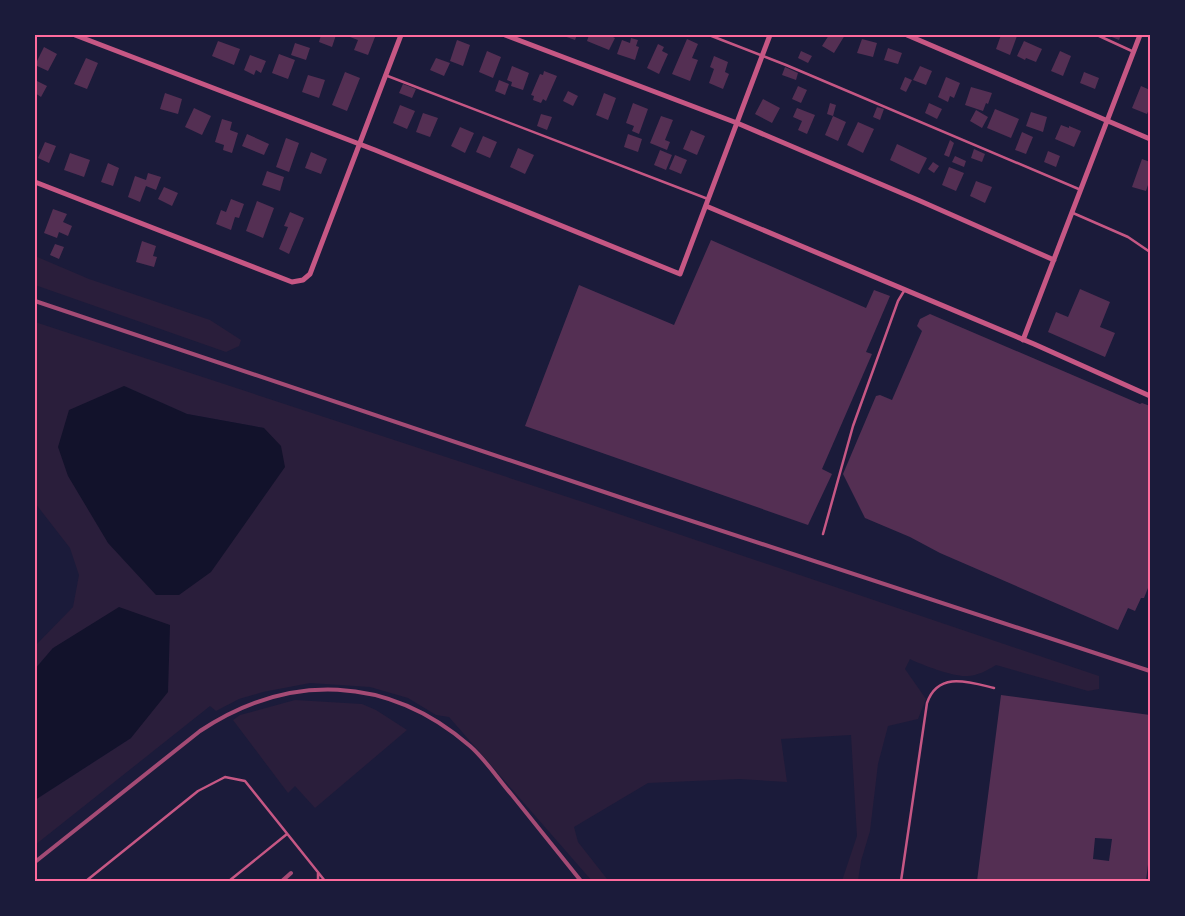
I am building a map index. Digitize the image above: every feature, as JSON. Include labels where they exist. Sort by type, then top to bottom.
[{"type":"street","points":[[75,35],[360,145],[680,274],[770,35]]},
{"type":"street","points":[[35,182],[292,282],[303,280],[310,274],[401,35]]},
{"type":"street","points":[[505,35],[737,123],[1054,260]]},
{"type":"street","points":[[907,35],[1150,139]]},
{"type":"street","points":[[1023,340],[1140,35]]},
{"type":"street","points":[[706,206],[1023,340],[1150,396]]},
{"type":"lane","points":[[709,35],[786,65],[1081,191]]},
{"type":"lane","points":[[1097,35],[1134,52]]},
{"type":"lane","points":[[385,74],[708,199]]},
{"type":"lane","points":[[1073,213],[1128,238],[1150,252]]},
{"type":"lane","points":[[823,534],[853,426],[898,301],[905,290]]},
{"type":"lane","points":[[901,881],[927,703],[930,695],[942,684],[952,681],[964,681],[994,688]]},
{"type":"lane","points":[[86,881],[198,792],[225,778],[245,781],[325,881]]},
{"type":"lane","points":[[229,881],[287,834]]},
{"type":"lane","points":[[318,872],[318,881]]},
{"type":"shaded area","points":[[35,256],[89,279],[210,320],[241,340],[239,346],[226,352],[35,285]]},
{"type":"shaded area","points":[[35,322],[589,504],[1099,676],[1099,689],[1088,691],[996,665],[971,676],[954,675],[910,659],[905,669],[926,699],[918,719],[888,726],[878,764],[870,831],[861,861],[858,881],[842,881],[857,836],[851,735],[781,739],[787,782],[739,779],[648,783],[574,827],[578,842],[607,879],[605,881],[592,881],[449,717],[436,715],[408,698],[370,687],[310,683],[263,692],[239,699],[216,711],[210,706],[35,845],[35,800],[131,738],[53,648],[35,669],[35,646],[73,607],[79,575],[70,548],[35,503]],"holes":[[[124,386],[187,414],[264,428],[68,476]]]},
{"type":"shaded area","points":[[124,386],[187,414],[264,428],[281,446],[285,467],[211,572],[179,595],[156,595],[108,543],[68,476],[58,447],[69,410]]},
{"type":"shaded area","points":[[119,607],[170,625],[168,692],[131,738],[35,800],[35,669],[53,648]]},
{"type":"shaded area","points":[[295,700],[362,704],[376,710],[407,730],[315,808],[295,786],[288,793],[233,720],[240,715]]},
{"type":"building","points":[[321,35],[336,35],[332,47],[319,42]]},
{"type":"building","points":[[351,35],[370,35],[375,37],[368,55],[354,50],[358,40],[350,37]]},
{"type":"building","points":[[561,35],[577,35],[575,40]]},
{"type":"building","points":[[589,35],[609,35],[615,38],[609,50],[587,41]]},
{"type":"building","points":[[829,35],[845,35],[834,53],[822,46]]},
{"type":"building","points":[[1001,35],[1017,36],[1010,55],[996,49]]},
{"type":"building","points":[[1107,35],[1121,35],[1119,40]]},
{"type":"building","points":[[631,38],[638,40],[636,46],[639,47],[635,60],[617,54],[622,40],[630,43]]},
{"type":"building","points":[[687,39],[698,44],[692,58],[698,60],[690,81],[672,74]]},
{"type":"building","points":[[862,39],[877,43],[873,57],[857,53]]},
{"type":"building","points":[[457,40],[470,45],[463,66],[450,61]]},
{"type":"building","points":[[218,41],[240,49],[234,65],[212,56]]},
{"type":"building","points":[[1024,41],[1042,49],[1036,62],[1017,56]]},
{"type":"building","points":[[295,43],[310,48],[306,60],[291,55]]},
{"type":"building","points":[[658,44],[664,47],[662,51],[668,54],[659,74],[647,68]]},
{"type":"building","points":[[44,47],[57,54],[48,71],[35,65]]},
{"type":"building","points":[[888,48],[902,53],[898,64],[884,60]]},
{"type":"building","points":[[487,51],[501,57],[493,78],[479,72]]},
{"type":"building","points":[[801,51],[812,56],[808,63],[798,58]]},
{"type":"building","points":[[1060,51],[1071,56],[1063,76],[1051,71]]},
{"type":"building","points":[[279,54],[295,60],[288,79],[272,73]]},
{"type":"building","points":[[250,55],[266,61],[261,73],[256,70],[254,75],[244,70]]},
{"type":"building","points":[[714,56],[728,62],[725,72],[729,74],[723,89],[709,83],[714,69],[710,67]]},
{"type":"building","points":[[86,58],[98,63],[87,89],[74,84]]},
{"type":"building","points":[[436,58],[450,63],[444,76],[430,70]]},
{"type":"building","points":[[512,66],[529,73],[523,90],[511,86],[512,82],[507,80]]},
{"type":"building","points":[[920,66],[932,71],[926,85],[913,80]]},
{"type":"building","points":[[785,67],[798,73],[796,80],[782,75]]},
{"type":"building","points":[[544,71],[557,76],[546,101],[543,99],[541,103],[533,100],[534,96],[531,95],[540,74],[543,75]]},
{"type":"building","points":[[345,72],[360,78],[347,111],[332,105]]},
{"type":"building","points":[[1084,72],[1099,78],[1095,89],[1080,83]]},
{"type":"building","points":[[308,75],[325,80],[319,98],[302,92]]},
{"type":"building","points":[[905,77],[912,80],[906,92],[900,89]]},
{"type":"building","points":[[946,77],[960,83],[954,98],[950,96],[948,102],[938,97]]},
{"type":"building","points":[[35,80],[47,86],[41,97],[35,93]]},
{"type":"building","points":[[499,80],[509,84],[505,95],[495,91]]},
{"type":"building","points":[[403,84],[416,89],[412,98],[399,93]]},
{"type":"building","points":[[798,86],[807,90],[801,103],[792,99]]},
{"type":"building","points":[[1141,86],[1150,90],[1150,107],[1147,114],[1132,108]]},
{"type":"building","points":[[971,87],[992,93],[983,111],[965,105]]},
{"type":"building","points":[[568,91],[578,96],[573,106],[563,101]]},
{"type":"building","points":[[165,93],[182,99],[178,114],[160,109]]},
{"type":"building","points":[[604,93],[616,98],[608,120],[596,115]]},
{"type":"building","points":[[763,99],[780,108],[772,123],[755,114]]},
{"type":"building","points":[[633,103],[648,109],[639,134],[632,131],[634,126],[626,123]]},
{"type":"building","points":[[830,103],[836,105],[833,116],[827,114]]},
{"type":"building","points":[[929,103],[942,109],[937,119],[925,113]]},
{"type":"building","points":[[400,105],[415,111],[407,129],[393,123]]},
{"type":"building","points":[[877,107],[884,109],[880,120],[873,117]]},
{"type":"building","points":[[194,108],[211,116],[202,135],[185,127]]},
{"type":"building","points":[[797,108],[815,115],[807,134],[798,130],[802,121],[793,117]]},
{"type":"building","points":[[995,109],[1019,119],[1011,138],[987,128]]},
{"type":"building","points":[[976,110],[988,117],[982,128],[970,121]]},
{"type":"building","points":[[1031,112],[1047,117],[1043,132],[1026,126]]},
{"type":"building","points":[[423,113],[438,118],[430,137],[416,132]]},
{"type":"building","points":[[541,114],[552,117],[547,130],[537,126]]},
{"type":"building","points":[[661,116],[673,120],[665,140],[670,142],[667,150],[650,143]]},
{"type":"building","points":[[833,116],[846,122],[838,141],[825,135]]},
{"type":"building","points":[[222,119],[232,122],[230,130],[238,133],[232,153],[223,150],[224,145],[215,142]]},
{"type":"building","points":[[858,122],[874,129],[863,153],[847,145]]},
{"type":"building","points":[[1061,125],[1081,131],[1074,147],[1055,139]]},
{"type":"building","points":[[460,127],[474,133],[465,153],[451,146]]},
{"type":"building","points":[[691,130],[705,136],[697,155],[683,149]]},
{"type":"building","points":[[1022,132],[1033,137],[1026,154],[1015,150]]},
{"type":"building","points":[[247,134],[269,144],[264,155],[242,146]]},
{"type":"building","points":[[628,134],[642,139],[638,152],[624,147]]},
{"type":"building","points":[[483,136],[497,142],[490,158],[476,152]]},
{"type":"building","points":[[286,138],[299,143],[289,172],[276,167]]},
{"type":"building","points":[[950,140],[954,143],[949,157],[944,155]]},
{"type":"building","points":[[45,142],[56,146],[49,163],[38,158]]},
{"type":"building","points":[[897,144],[927,158],[919,174],[890,160]]},
{"type":"building","points":[[518,148],[534,155],[525,174],[510,167]]},
{"type":"building","points":[[974,149],[985,154],[982,162],[971,158]]},
{"type":"building","points":[[660,150],[672,155],[666,170],[654,165]]},
{"type":"building","points":[[1048,151],[1060,156],[1056,167],[1044,162]]},
{"type":"building","points":[[311,152],[327,159],[321,174],[305,168]]},
{"type":"building","points":[[70,153],[90,160],[84,177],[64,170]]},
{"type":"building","points":[[675,155],[687,160],[681,174],[669,169]]},
{"type":"building","points":[[955,156],[966,161],[964,167],[952,162]]},
{"type":"building","points":[[1142,159],[1150,162],[1150,179],[1146,191],[1132,187]]},
{"type":"building","points":[[933,162],[939,166],[934,173],[928,169]]},
{"type":"building","points":[[108,163],[119,168],[113,186],[101,182]]},
{"type":"building","points":[[949,167],[964,173],[956,191],[942,185]]},
{"type":"building","points":[[267,171],[284,177],[280,191],[262,185]]},
{"type":"building","points":[[148,173],[161,177],[156,190],[146,186],[140,202],[128,197],[135,176],[146,180]]},
{"type":"building","points":[[976,181],[992,187],[985,203],[970,196]]},
{"type":"building","points":[[164,187],[178,193],[172,206],[158,199]]},
{"type":"building","points":[[231,199],[244,204],[239,218],[235,217],[231,230],[216,224],[221,210],[226,212]]},
{"type":"building","points":[[257,201],[274,208],[263,238],[246,231]]},
{"type":"building","points":[[53,209],[67,214],[63,222],[72,226],[68,236],[59,232],[57,238],[44,233]]},
{"type":"building","points":[[290,212],[304,218],[289,254],[279,249],[288,227],[284,226]]},
{"type":"building","points":[[711,240],[866,308],[874,290],[890,296],[866,352],[872,354],[822,469],[832,474],[808,525],[525,426],[579,285],[674,325]]},
{"type":"building","points":[[142,241],[156,246],[153,256],[157,257],[154,267],[136,262]]},
{"type":"building","points":[[55,244],[64,247],[59,259],[50,255]]},
{"type":"building","points":[[1080,289],[1110,302],[1100,327],[1115,333],[1105,357],[1048,332],[1056,312],[1068,317]]},
{"type":"building","points":[[930,314],[1140,404],[1150,406],[1150,583],[1144,598],[1141,598],[1135,611],[1128,608],[1118,630],[940,553],[910,537],[865,518],[843,474],[876,396],[880,395],[892,400],[922,331],[917,326],[920,319]]},
{"type":"building","points":[[1001,695],[1150,715],[1150,848],[1146,881],[977,881]],"holes":[[[1095,838],[1112,839],[1109,861],[1093,859]]]},
{"type":"railway","points":[[35,301],[646,506],[1150,671]]},
{"type":"railway","points":[[35,862],[200,731],[234,712],[268,698],[303,691],[338,690],[372,694],[406,705],[439,723],[470,746],[487,763],[581,881]]},
{"type":"railway","points":[[282,881],[291,873]]}]
